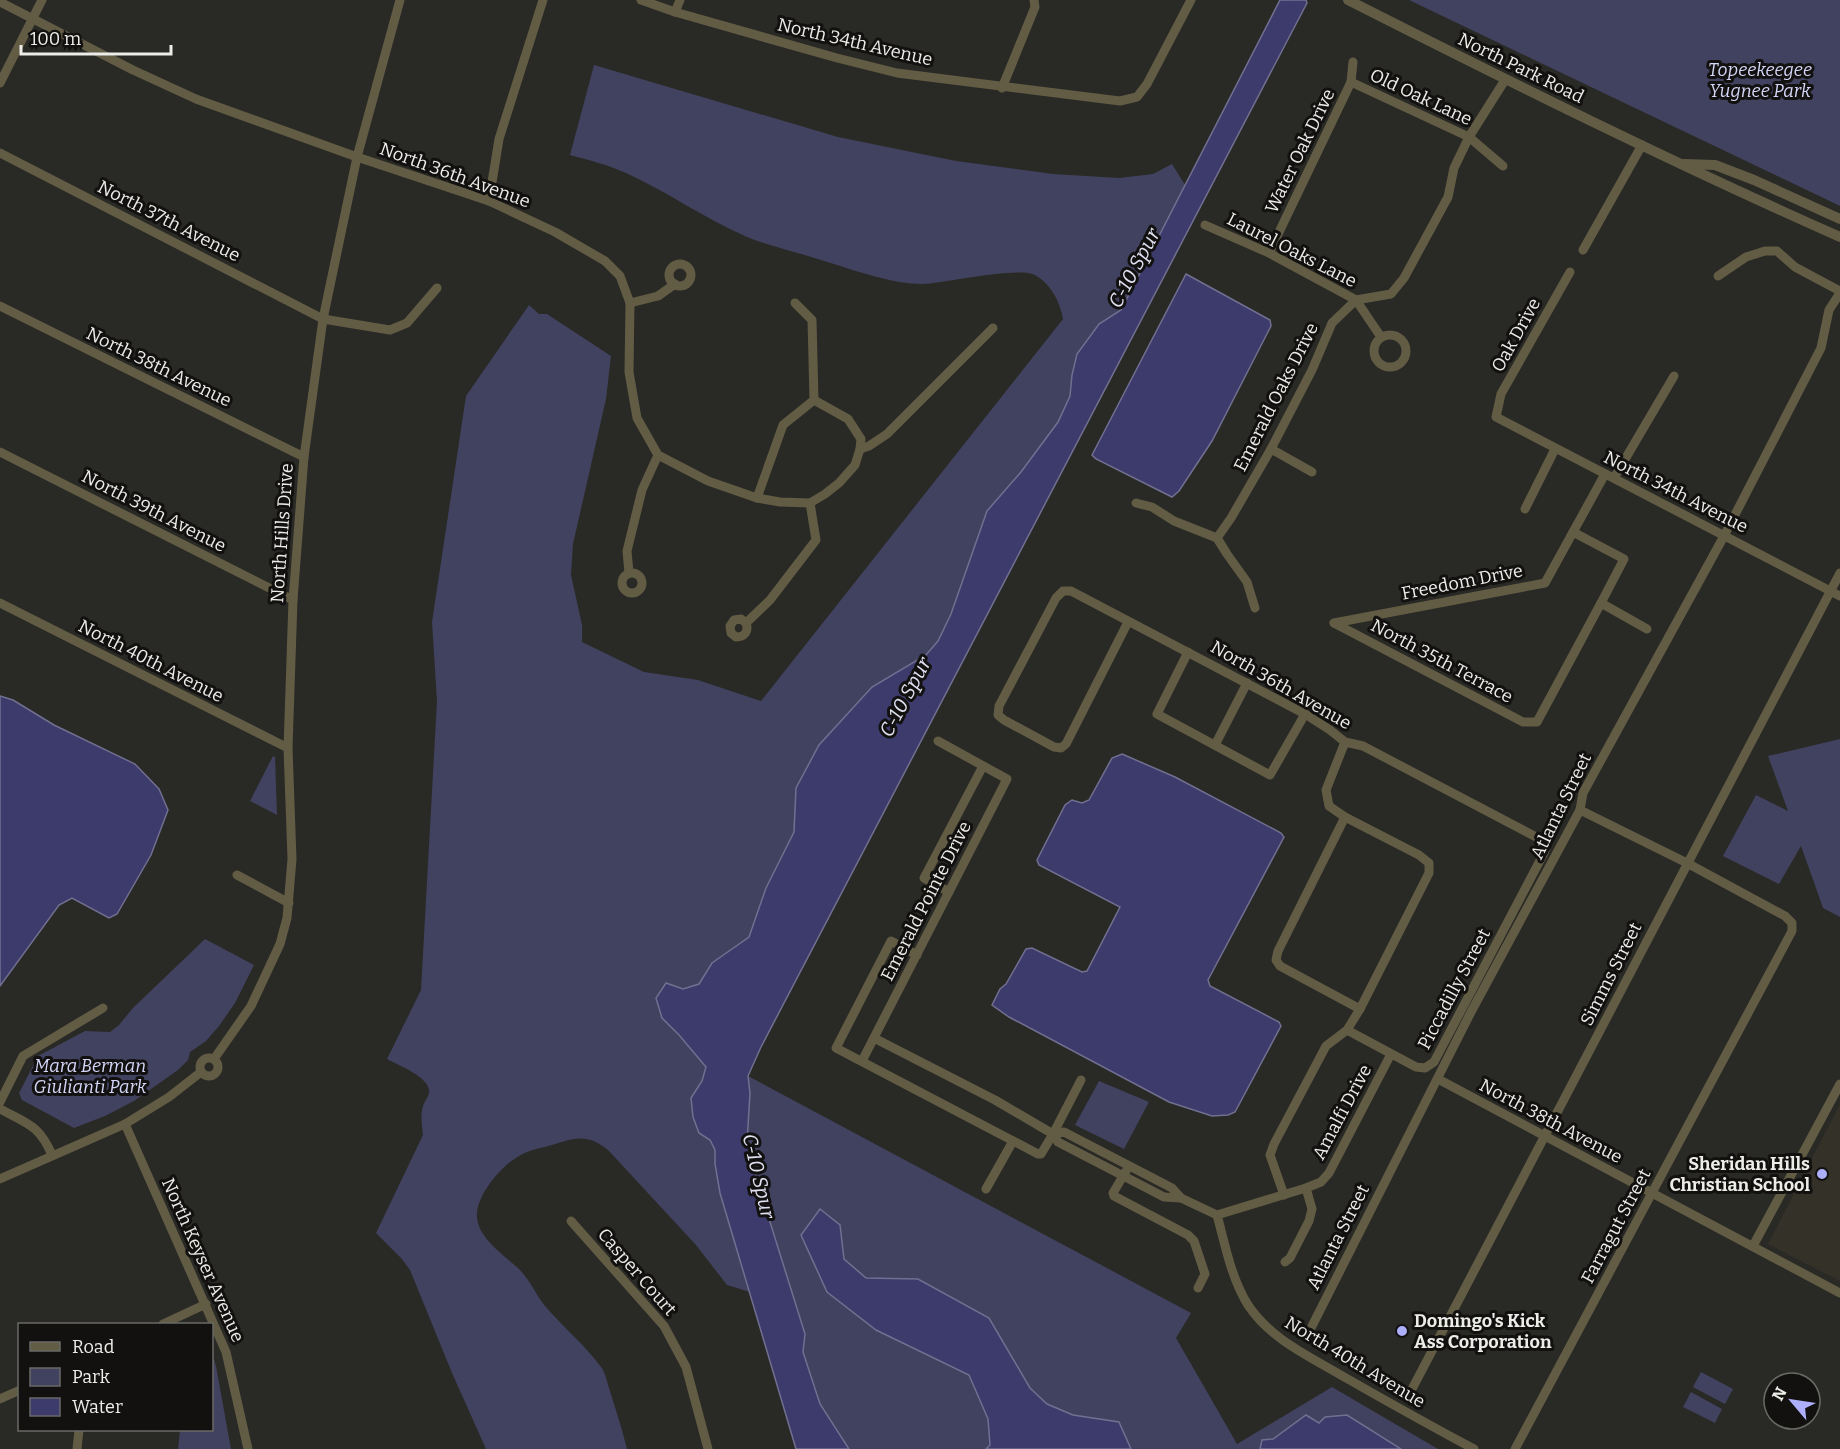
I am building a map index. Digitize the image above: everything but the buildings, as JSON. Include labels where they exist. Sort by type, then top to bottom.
[{"type":"street","points":[[0,83],[42,0]]},
{"type":"street","name":"North Hills Drive","points":[[214,1059],[251,1006],[264,980],[280,944],[289,903],[292,859],[288,748],[293,600],[304,457],[323,319],[357,157],[400,0]]},
{"type":"street","points":[[489,201],[500,139],[543,0]]},
{"type":"street","name":"North 34th Avenue","points":[[641,0],[675,12],[897,73],[1002,88],[1120,101],[1137,97],[1147,84],[1191,0]]},
{"type":"street","points":[[675,12],[680,0]]},
{"type":"street","points":[[1002,88],[1035,7],[1034,0]]},
{"type":"street","name":"North Park Road","points":[[1348,0],[1505,80],[1721,184],[1840,237]]},
{"type":"street","name":"North 36th Avenue","points":[[0,2],[133,70],[196,99],[357,157],[489,201],[555,231],[605,261],[620,276],[630,303],[629,372],[637,418],[658,455]]},
{"type":"street","name":"Water Oak Drive","points":[[1269,253],[1351,82],[1353,62]]},
{"type":"street","points":[[1356,300],[1391,294],[1404,278],[1448,197],[1454,168],[1469,136],[1505,80]]},
{"type":"street","name":"Old Oak Lane","points":[[1351,82],[1469,136],[1503,166]]},
{"type":"street","points":[[1583,250],[1642,145]]},
{"type":"street","name":"North 37th Avenue","points":[[0,153],[323,319],[390,330],[407,323],[437,288]]},
{"type":"street","name":"North Park Road","points":[[1680,164],[1714,165],[1754,180],[1840,219]]},
{"type":"street","name":"Laurel Oaks Lane","points":[[1205,225],[1269,253],[1356,300],[1381,337]]},
{"type":"street","points":[[1718,276],[1746,257],[1765,251],[1777,251],[1795,267],[1840,292]]},
{"type":"street","name":"Oak Drive","points":[[1496,417],[1501,394],[1570,272]]},
{"type":"street","points":[[630,303],[658,296],[675,284]]},
{"type":"street","name":"Atlanta Street","points":[[1308,1334],[1471,1012],[1580,810],[1583,793],[1724,536],[1821,348],[1829,310],[1840,292]]},
{"type":"street","name":"Emerald Oaks Drive","points":[[1217,538],[1271,449],[1312,370],[1332,323],[1356,300]]},
{"type":"street","points":[[795,303],[812,320],[814,400]]},
{"type":"street","name":"North 38th Avenue","points":[[0,306],[304,457]]},
{"type":"street","points":[[860,449],[887,434],[993,328]]},
{"type":"street","name":"Freedom Drive","points":[[1334,623],[1545,583],[1573,532],[1674,376]]},
{"type":"street","points":[[629,573],[627,550],[642,490],[658,455],[708,481],[757,498],[780,502],[810,503],[839,483],[855,465],[861,439],[848,419],[814,400]]},
{"type":"street","points":[[757,498],[783,425],[814,400]]},
{"type":"street","name":"North 34th Avenue","points":[[1496,417],[1840,596]]},
{"type":"street","points":[[1271,449],[1312,472]]},
{"type":"street","points":[[1525,509],[1555,449]]},
{"type":"street","name":"North 39th Avenue","points":[[0,452],[293,600]]},
{"type":"street","points":[[746,623],[770,600],[816,540],[810,503]]},
{"type":"street","points":[[1136,503],[1152,507],[1174,521],[1217,538],[1247,582],[1255,608]]},
{"type":"street","points":[[1573,532],[1624,559],[1601,603],[1647,629]]},
{"type":"street","name":"Simms Street","points":[[1411,1391],[1840,573]]},
{"type":"street","name":"North 36th Avenue","points":[[1128,621],[1066,744],[1061,748],[1054,747],[998,715],[999,706],[1056,598],[1063,591],[1071,591],[1305,714],[1345,742],[1363,746],[1538,838],[1545,844]]},
{"type":"street","name":"North 40th Avenue","points":[[0,603],[288,748]]},
{"type":"street","name":"North 35th Terrace","points":[[1334,623],[1523,722],[1537,722],[1601,603]]},
{"type":"street","points":[[1188,652],[1157,714],[1215,746],[1270,775],[1305,714]]},
{"type":"street","points":[[1215,746],[1247,683]]},
{"type":"street","points":[[938,741],[982,766],[924,878],[949,892]]},
{"type":"street","points":[[1284,1195],[1270,1155],[1274,1144],[1326,1046],[1347,1030],[1360,1008],[1429,873],[1429,864],[1419,855],[1345,817],[1329,806],[1326,790],[1345,742]]},
{"type":"street","name":"Emerald Pointe Drive","points":[[862,1061],[1007,779],[982,766]]},
{"type":"street","points":[[1580,810],[1687,863]]},
{"type":"street","points":[[1345,817],[1278,951],[1276,960],[1280,966],[1360,1008]]},
{"type":"street","name":"Piccadilly Street","points":[[1347,1030],[1416,1067],[1425,1068],[1434,1062],[1545,851],[1545,844]]},
{"type":"street","name":"Farragut Street","points":[[1515,1449],[1792,931],[1792,923],[1785,916],[1687,863]]},
{"type":"street","points":[[237,875],[289,903]]},
{"type":"street","points":[[917,955],[891,941],[836,1048],[1038,1154],[1041,1154],[1053,1134],[1081,1080]]},
{"type":"street","points":[[0,1102],[23,1056],[103,1008]]},
{"type":"street","points":[[874,1038],[995,1100],[1053,1134],[1058,1142],[1123,1176],[1164,1197],[1181,1198],[1217,1215]]},
{"type":"street","name":"Amalfi Drive","points":[[1217,1215],[1321,1182],[1329,1173],[1391,1054]]},
{"type":"street","points":[[214,1059],[218,1065],[215,1074],[210,1076],[201,1072],[202,1060],[214,1059]]},
{"type":"street","points":[[0,1179],[125,1124],[169,1097],[201,1072]]},
{"type":"street","name":"North 38th Avenue","points":[[1438,1079],[1840,1293]]},
{"type":"street","points":[[1753,1246],[1840,1084]]},
{"type":"street","points":[[0,1109],[41,1133],[52,1155]]},
{"type":"street","name":"North Keyser Avenue","points":[[125,1124],[226,1352],[248,1449]]},
{"type":"street","points":[[1053,1134],[1064,1132],[1172,1188],[1181,1198]]},
{"type":"street","points":[[987,1189],[1013,1141]]},
{"type":"street","points":[[1129,1166],[1113,1193],[1114,1196],[1188,1235],[1194,1241],[1205,1274],[1198,1288]]},
{"type":"street","points":[[1285,1262],[1290,1258],[1309,1221],[1312,1209],[1306,1188]]},
{"type":"street","name":"North 40th Avenue","points":[[1217,1215],[1233,1272],[1248,1304],[1263,1323],[1283,1341],[1474,1449]]},
{"type":"street","name":"Casper Court","points":[[571,1221],[664,1326],[686,1367],[708,1449]]},
{"type":"street","points":[[165,1323],[206,1304]]},
{"type":"street","points":[[0,1399],[18,1391]]},
{"type":"street","points":[[77,1449],[79,1431]]},
{"type":"shaded area","name":"Sheridan Hills Christian School","points":[[1840,1104],[1840,1281],[1768,1244]]},
{"type":"green space","name":"Topeekeegee Yugnee Park","points":[[1409,0],[1840,0],[1840,206]]},
{"type":"green space","points":[[594,65],[838,137],[956,161],[1053,174],[1119,178],[1153,174],[1172,164],[1185,185],[1121,310],[1099,324],[1072,375],[1070,396],[1058,422],[1021,472],[987,511],[951,614],[938,641],[926,655],[872,687],[796,788],[794,832],[766,888],[749,937],[712,963],[699,984],[683,989],[662,1018],[691,1049],[748,1076],[1191,1313],[1176,1338],[1237,1444],[1332,1387],[1438,1449],[849,1449],[820,1404],[803,1352],[750,1292],[727,1285],[696,1245],[609,1151],[593,1141],[578,1139],[530,1151],[510,1162],[484,1192],[477,1209],[477,1217],[487,1239],[523,1273],[545,1306],[602,1369],[627,1449],[486,1449],[410,1270],[376,1233],[423,1135],[422,1110],[429,1093],[429,1087],[420,1077],[387,1059],[421,990],[437,701],[432,622],[466,396],[529,305],[539,314],[547,314],[611,356],[606,399],[573,544],[571,575],[582,625],[582,642],[644,672],[698,680],[761,701],[1063,319],[1054,294],[1046,283],[1035,275],[1014,272],[922,284],[876,277],[747,237],[626,173],[570,155]]},
{"type":"green space","points":[[1840,739],[1840,917],[1823,908],[1801,846],[1779,884],[1723,856],[1756,795],[1788,811],[1768,756]]},
{"type":"green space","points":[[273,756],[275,757],[277,815],[250,801]]},
{"type":"green space","name":"Mara Berman Giulianti Park","points":[[205,939],[254,965],[235,1003],[219,1026],[206,1041],[190,1052],[188,1060],[178,1070],[134,1101],[74,1128],[22,1100],[19,1093],[38,1056],[85,1031],[110,1032]]},
{"type":"green space","points":[[1099,1081],[1149,1102],[1124,1149],[1075,1125]]},
{"type":"green space","points":[[213,1356],[231,1449],[178,1449],[180,1431],[213,1431]]},
{"type":"green space","points":[[1701,1372],[1733,1389],[1725,1404],[1693,1387]]},
{"type":"green space","points":[[1691,1392],[1722,1409],[1715,1423],[1683,1407]]},
{"type":"water","name":"C-10 Spur","points":[[1280,0],[1306,0],[1307,3],[761,1047],[748,1076],[750,1093],[747,1143],[805,1334],[803,1352],[820,1404],[849,1449],[796,1449],[720,1193],[715,1150],[710,1140],[699,1133],[693,1117],[691,1098],[702,1081],[706,1067],[662,1018],[656,998],[666,983],[683,989],[699,984],[712,963],[749,937],[766,888],[794,832],[796,788],[819,745],[872,687],[926,655],[938,641],[951,614],[987,511],[1021,472],[1058,422],[1070,396],[1077,354],[1099,324],[1121,310]]},
{"type":"water","points":[[1186,274],[1270,320],[1271,326],[1212,441],[1179,491],[1172,497],[1092,455]]},
{"type":"water","points":[[0,696],[13,700],[54,725],[135,764],[159,789],[168,810],[151,855],[117,914],[109,918],[72,898],[59,905],[0,986]]},
{"type":"water","points":[[1122,754],[1175,777],[1281,833],[1284,837],[1208,980],[1210,986],[1279,1022],[1281,1026],[1235,1112],[1228,1115],[1212,1116],[1169,1102],[1009,1017],[992,1005],[1026,949],[1032,948],[1082,972],[1087,971],[1120,907],[1039,865],[1037,860],[1065,805],[1072,800],[1082,803],[1089,800],[1112,758]]},
{"type":"water","points":[[820,1209],[840,1225],[844,1259],[866,1278],[918,1279],[989,1318],[1030,1388],[1047,1404],[1073,1415],[1119,1422],[1131,1449],[986,1449],[990,1445],[988,1419],[969,1375],[876,1330],[827,1292],[801,1235]]},
{"type":"water","points":[[1306,1415],[1319,1423],[1325,1417],[1347,1415],[1401,1449],[1260,1449],[1262,1440],[1273,1439]]},
{"type":"place","name":"Sheridan Hills Christian School","points":[[1822,1174]]},
{"type":"place","name":"Domingo's Kick Ass Corporation","points":[[1402,1331]]}]
